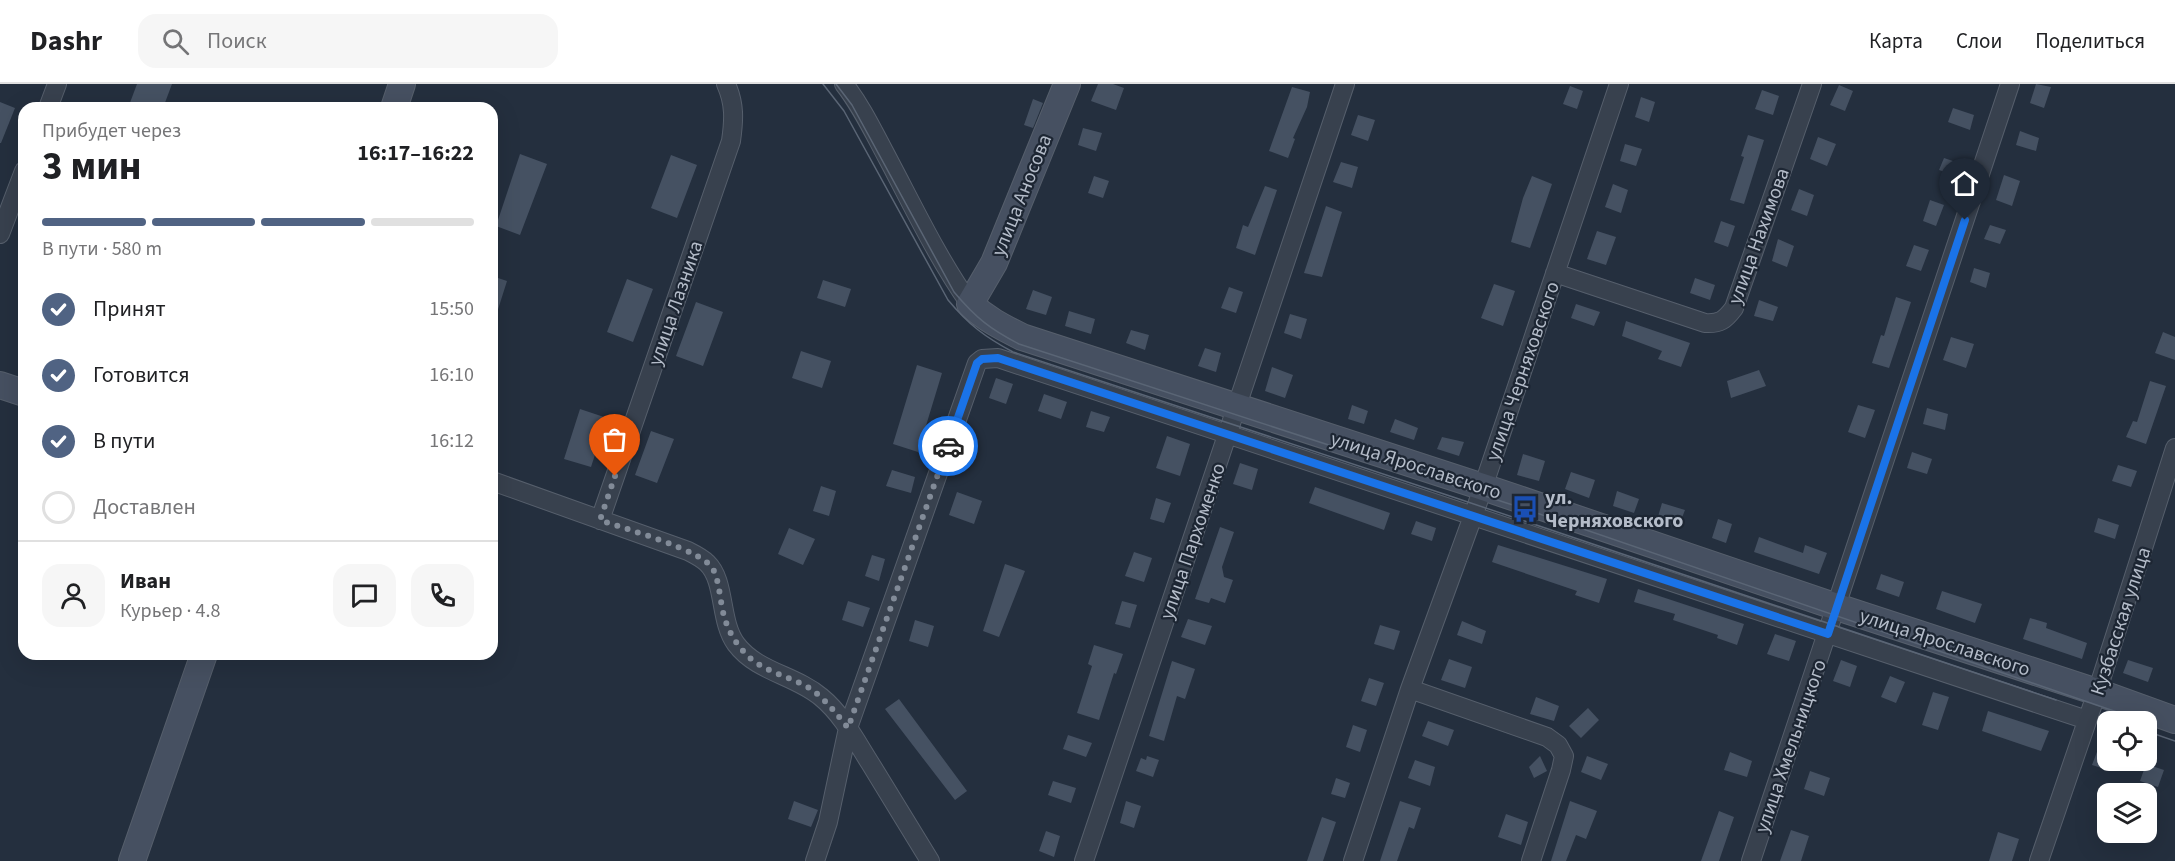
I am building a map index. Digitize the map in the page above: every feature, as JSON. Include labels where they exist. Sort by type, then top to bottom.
[{"type":"street","points":[[50,102],[57,84]]},
{"type":"street","points":[[396,102],[402,84]]},
{"type":"street","name":"улица Лазника","points":[[600,520],[731,141],[734,118],[732,99],[726,84]]},
{"type":"street","points":[[844,84],[859,104],[958,287],[970,303]]},
{"type":"street","name":"улица Аносова","points":[[970,303],[994,262],[1067,84]]},
{"type":"street","name":"улица Пархоменко","points":[[1084,861],[1345,84]]},
{"type":"street","name":"улица Черняховского","points":[[1353,861],[1410,689],[1473,517],[1619,84]]},
{"type":"street","name":"улица Нахимова","points":[[1555,273],[1705,323],[1717,324],[1726,320],[1734,308],[1812,84]]},
{"type":"street","name":"улица Хмельницкого","points":[[1751,861],[2010,84]]},
{"type":"street","points":[[0,234],[18,187]]},
{"type":"street","name":"улица Ярославского","points":[[970,303],[989,320],[1022,337],[1483,486],[2175,720]]},
{"type":"street","points":[[815,861],[828,822],[848,728],[977,363],[982,359],[998,358],[2087,720]]},
{"type":"street","points":[[0,385],[18,391]]},
{"type":"street","name":"Кузбасская улица","points":[[2039,861],[2097,692],[2175,448]]},
{"type":"street","points":[[498,483],[688,551],[707,562],[718,584],[723,612],[735,644],[763,667],[794,680],[822,697],[848,728],[930,861]]},
{"type":"street","points":[[132,861],[202,660]]},
{"type":"street","points":[[1410,689],[1547,737],[1558,745],[1564,756],[1561,770],[1532,861]]},
{"type":"building","points":[[137,84],[172,84],[165,102],[130,102]]},
{"type":"building","points":[[1098,84],[1113,84],[1124,88],[1116,110],[1091,101]]},
{"type":"building","points":[[2036,84],[2051,87],[2044,108],[2030,103]]},
{"type":"building","points":[[1839,85],[1853,91],[1845,111],[1830,105]]},
{"type":"building","points":[[1570,86],[1583,91],[1577,109],[1563,104]]},
{"type":"building","points":[[1292,87],[1310,92],[1307,107],[1293,138],[1295,139],[1288,158],[1269,151]]},
{"type":"building","points":[[1762,90],[1779,96],[1773,115],[1755,109]]},
{"type":"building","points":[[1641,97],[1655,102],[1649,122],[1635,117]]},
{"type":"building","points":[[1033,99],[1043,103],[1033,128],[1024,125]]},
{"type":"building","points":[[0,102],[15,108],[1,143],[0,143]]},
{"type":"building","points":[[1953,108],[1974,115],[1970,130],[1948,122]]},
{"type":"building","points":[[1358,115],[1375,120],[1368,141],[1351,135]]},
{"type":"building","points":[[1083,128],[1102,133],[1096,151],[1078,145]]},
{"type":"building","points":[[2020,131],[2039,138],[2036,151],[2016,145]]},
{"type":"building","points":[[1748,135],[1764,140],[1744,204],[1730,200],[1744,157],[1741,156]]},
{"type":"building","points":[[1818,137],[1836,144],[1827,166],[1810,159]]},
{"type":"building","points":[[1625,144],[1642,149],[1636,166],[1620,161]]},
{"type":"building","points":[[520,154],[547,164],[520,235],[498,227],[498,220]]},
{"type":"building","points":[[671,155],[697,165],[677,218],[651,208]]},
{"type":"building","points":[[1944,158],[1959,163],[1954,175],[1939,170]]},
{"type":"building","points":[[1341,162],[1358,167],[1352,188],[1333,182]]},
{"type":"building","points":[[2004,175],[2020,181],[2012,206],[1996,200]]},
{"type":"building","points":[[1094,176],[1109,181],[1103,198],[1088,193]]},
{"type":"building","points":[[1532,176],[1552,184],[1530,248],[1511,242],[1523,198]]},
{"type":"building","points":[[1613,184],[1628,190],[1621,213],[1605,207]]},
{"type":"building","points":[[1265,186],[1277,190],[1255,255],[1236,248],[1243,225],[1248,227]]},
{"type":"building","points":[[1799,189],[1814,195],[1807,216],[1791,210]]},
{"type":"building","points":[[1930,200],[1944,205],[1936,226],[1923,221]]},
{"type":"building","points":[[1326,206],[1342,212],[1322,277],[1304,273]]},
{"type":"building","points":[[1721,221],[1735,226],[1728,247],[1714,242]]},
{"type":"building","points":[[1990,225],[2006,230],[2000,244],[1984,239]]},
{"type":"building","points":[[1597,231],[1616,237],[1606,265],[1587,259]]},
{"type":"building","points":[[1778,239],[1794,246],[1787,267],[1772,261]]},
{"type":"building","points":[[1914,245],[1929,250],[1921,271],[1906,266]]},
{"type":"building","points":[[1974,268],[1990,273],[1986,288],[1970,282]]},
{"type":"building","points":[[498,278],[507,281],[498,310]]},
{"type":"building","points":[[1695,278],[1715,285],[1710,300],[1690,293]]},
{"type":"building","points":[[627,279],[653,289],[633,342],[607,332]]},
{"type":"building","points":[[823,280],[851,289],[845,307],[817,298]]},
{"type":"building","points":[[1494,284],[1515,291],[1503,326],[1481,318]]},
{"type":"building","points":[[1229,287],[1243,292],[1236,313],[1221,308]]},
{"type":"building","points":[[1033,290],[1052,297],[1046,315],[1026,309]]},
{"type":"building","points":[[1896,297],[1911,302],[1889,368],[1872,363],[1881,335],[1884,336]]},
{"type":"building","points":[[1759,300],[1778,307],[1773,321],[1754,316]]},
{"type":"building","points":[[696,302],[723,312],[703,366],[676,356]]},
{"type":"building","points":[[1576,304],[1600,312],[1594,326],[1571,318]]},
{"type":"building","points":[[1069,311],[1095,319],[1091,334],[1065,326]]},
{"type":"building","points":[[1290,314],[1307,319],[1301,339],[1284,333]]},
{"type":"building","points":[[1626,321],[1690,343],[1681,367],[1658,359],[1662,351],[1622,336]]},
{"type":"building","points":[[1131,330],[1149,335],[1145,350],[1126,343]]},
{"type":"building","points":[[2163,332],[2175,337],[2175,360],[2155,353]]},
{"type":"building","points":[[1951,337],[1974,344],[1966,368],[1943,360]]},
{"type":"building","points":[[1205,348],[1221,353],[1216,372],[1198,366]]},
{"type":"building","points":[[801,351],[831,361],[822,388],[792,378]]},
{"type":"building","points":[[917,365],[942,373],[918,452],[893,444]]},
{"type":"building","points":[[1272,367],[1293,375],[1285,398],[1265,391]]},
{"type":"building","points":[[1759,370],[1766,386],[1731,398],[1727,381]]},
{"type":"building","points":[[996,378],[1013,384],[1006,404],[989,398]]},
{"type":"building","points":[[2150,381],[2166,386],[2146,444],[2126,437],[2133,421],[2137,422]]},
{"type":"building","points":[[1044,394],[1067,402],[1061,419],[1038,411]]},
{"type":"building","points":[[1352,405],[1368,411],[1364,424],[1348,419]]},
{"type":"building","points":[[1858,405],[1875,410],[1865,438],[1848,432]]},
{"type":"building","points":[[1927,408],[1948,414],[1945,430],[1923,424]]},
{"type":"building","points":[[580,409],[607,418],[591,467],[564,459]]},
{"type":"building","points":[[1091,411],[1110,417],[1104,432],[1086,427]]},
{"type":"building","points":[[1395,419],[1418,428],[1414,440],[1390,432]]},
{"type":"building","points":[[651,431],[674,439],[657,483],[635,475]]},
{"type":"building","points":[[1167,436],[1190,444],[1180,476],[1156,468]]},
{"type":"building","points":[[1442,437],[1464,442],[1459,456],[1437,449]]},
{"type":"building","points":[[1912,452],[1932,459],[1927,474],[1907,468]]},
{"type":"building","points":[[1523,454],[1545,461],[1539,481],[1517,475]]},
{"type":"building","points":[[1240,463],[1258,469],[1252,490],[1233,484]]},
{"type":"building","points":[[2118,465],[2137,471],[2131,487],[2112,481]]},
{"type":"building","points":[[892,470],[915,477],[911,493],[886,486]]},
{"type":"building","points":[[1571,472],[1595,480],[1589,498],[1565,489]]},
{"type":"building","points":[[821,486],[836,491],[829,516],[813,511]]},
{"type":"building","points":[[1315,487],[1390,513],[1384,530],[1309,503]]},
{"type":"building","points":[[1617,491],[1639,499],[1634,513],[1613,506]]},
{"type":"building","points":[[957,492],[982,501],[974,524],[949,515]]},
{"type":"building","points":[[1156,498],[1171,503],[1164,523],[1150,519]]},
{"type":"building","points":[[1662,503],[1685,510],[1678,528],[1657,520]]},
{"type":"building","points":[[2098,518],[2119,525],[2115,539],[2094,532]]},
{"type":"building","points":[[1718,519],[1732,524],[1726,543],[1712,538]]},
{"type":"building","points":[[1416,521],[1436,528],[1432,541],[1411,534]]},
{"type":"building","points":[[1220,527],[1234,532],[1222,567],[1224,577],[1233,580],[1225,603],[1211,598],[1209,603],[1195,599]]},
{"type":"building","points":[[789,528],[815,539],[803,565],[778,554]]},
{"type":"building","points":[[1759,537],[1803,553],[1805,545],[1827,553],[1819,574],[1754,552]]},
{"type":"building","points":[[1498,545],[1607,579],[1599,603],[1575,595],[1577,591],[1492,562]]},
{"type":"building","points":[[1134,552],[1152,558],[1144,582],[1125,576]]},
{"type":"building","points":[[872,555],[885,559],[879,581],[865,576]]},
{"type":"building","points":[[1005,564],[1025,571],[999,637],[983,631]]},
{"type":"building","points":[[1881,574],[1904,582],[1899,597],[1876,589]]},
{"type":"building","points":[[1638,589],[1744,624],[1737,645],[1717,638],[1718,635],[1673,620],[1675,614],[1634,602]]},
{"type":"building","points":[[1942,591],[1982,604],[1975,623],[1936,609]]},
{"type":"building","points":[[848,601],[870,608],[863,627],[842,620]]},
{"type":"building","points":[[1122,601],[1137,605],[1130,628],[1115,624]]},
{"type":"building","points":[[2030,618],[2047,623],[2046,628],[2087,643],[2082,659],[2023,639]]},
{"type":"building","points":[[1188,619],[1212,626],[1205,645],[1181,637]]},
{"type":"building","points":[[915,620],[934,626],[928,647],[909,641]]},
{"type":"building","points":[[1462,621],[1486,631],[1482,644],[1457,635]]},
{"type":"building","points":[[1380,625],[1400,631],[1394,650],[1374,644]]},
{"type":"building","points":[[1775,634],[1796,641],[1789,661],[1767,654]]},
{"type":"building","points":[[1094,645],[1123,654],[1116,674],[1114,673],[1099,720],[1077,713],[1092,666],[1088,664]]},
{"type":"building","points":[[1449,659],[1472,667],[1465,688],[1441,680]]},
{"type":"building","points":[[1841,660],[1857,666],[1850,687],[1833,681]]},
{"type":"building","points":[[2128,660],[2153,668],[2148,682],[2123,673]]},
{"type":"building","points":[[1172,661],[1195,669],[1185,699],[1177,696],[1164,741],[1149,736]]},
{"type":"building","points":[[1890,676],[1905,682],[1896,703],[1881,697]]},
{"type":"building","points":[[1369,678],[1384,683],[1376,706],[1361,701]]},
{"type":"building","points":[[1933,692],[1949,697],[1938,730],[1922,725]]},
{"type":"building","points":[[1536,697],[1559,706],[1554,721],[1530,714]]},
{"type":"building","points":[[899,699],[967,791],[955,800],[885,709]]},
{"type":"building","points":[[1588,708],[1599,720],[1581,738],[1569,726]]},
{"type":"building","points":[[1988,711],[2049,731],[2041,751],[1982,731]]},
{"type":"building","points":[[1428,721],[1454,730],[1448,746],[1422,736]]},
{"type":"building","points":[[1353,725],[1367,730],[1360,752],[1346,747]]},
{"type":"building","points":[[1068,735],[1092,743],[1086,757],[1063,749]]},
{"type":"building","points":[[1730,752],[1752,761],[1747,777],[1724,770]]},
{"type":"building","points":[[2097,752],[2097,767],[2092,765]]},
{"type":"building","points":[[1147,756],[1159,760],[1153,777],[1136,771],[1141,758],[1146,760]]},
{"type":"building","points":[[1540,756],[1547,771],[1534,778],[1529,767]]},
{"type":"building","points":[[1587,756],[1608,764],[1601,780],[1581,772]]},
{"type":"building","points":[[1415,760],[1435,767],[1430,786],[1408,778]]},
{"type":"building","points":[[2157,768],[2164,770],[2158,787],[2157,783],[2140,781],[2144,771],[2157,771]]},
{"type":"building","points":[[1810,771],[1830,778],[1824,796],[1804,789]]},
{"type":"building","points":[[1336,778],[1350,783],[1345,798],[1331,794]]},
{"type":"building","points":[[1053,781],[1076,788],[1071,803],[1048,795]]},
{"type":"building","points":[[794,801],[818,810],[811,827],[788,819]]},
{"type":"building","points":[[1126,801],[1141,806],[1134,828],[1120,823]]},
{"type":"building","points":[[1400,801],[1421,808],[1414,829],[1409,827],[1397,861],[1380,861]]},
{"type":"building","points":[[1570,801],[1597,811],[1586,839],[1576,835],[1566,861],[1551,861]]},
{"type":"building","points":[[1719,811],[1734,817],[1719,861],[1701,861]]},
{"type":"building","points":[[1506,814],[1528,822],[1521,845],[1498,837]]},
{"type":"building","points":[[1322,817],[1336,822],[1323,861],[1307,861]]},
{"type":"building","points":[[1791,830],[1809,836],[1801,861],[1780,861]]},
{"type":"building","points":[[1046,831],[1060,836],[1054,857],[1039,851]]},
{"type":"building","points":[[1998,832],[2019,839],[2012,861],[1989,861]]},
{"type":"tram line","points":[[823,84],[844,111],[948,300],[978,330],[1013,352],[2056,700]]},
{"type":"tram line","points":[[836,84],[852,105],[954,292],[984,322],[1019,344],[1525,509],[2114,711]]},
{"type":"tram line","points":[[2157,735],[2175,741]]},
{"type":"way so far","points":[[615,476],[600,520],[688,551],[707,562],[718,584],[723,612],[735,644],[763,667],[794,680],[822,697],[848,728],[948,446]]},
{"type":"place","name":"ул. Черняховского","points":[[1525,509]]},
{"type":"route","points":[[948,446],[977,363],[982,359],[998,358],[1828,634],[1965,220]]}]
